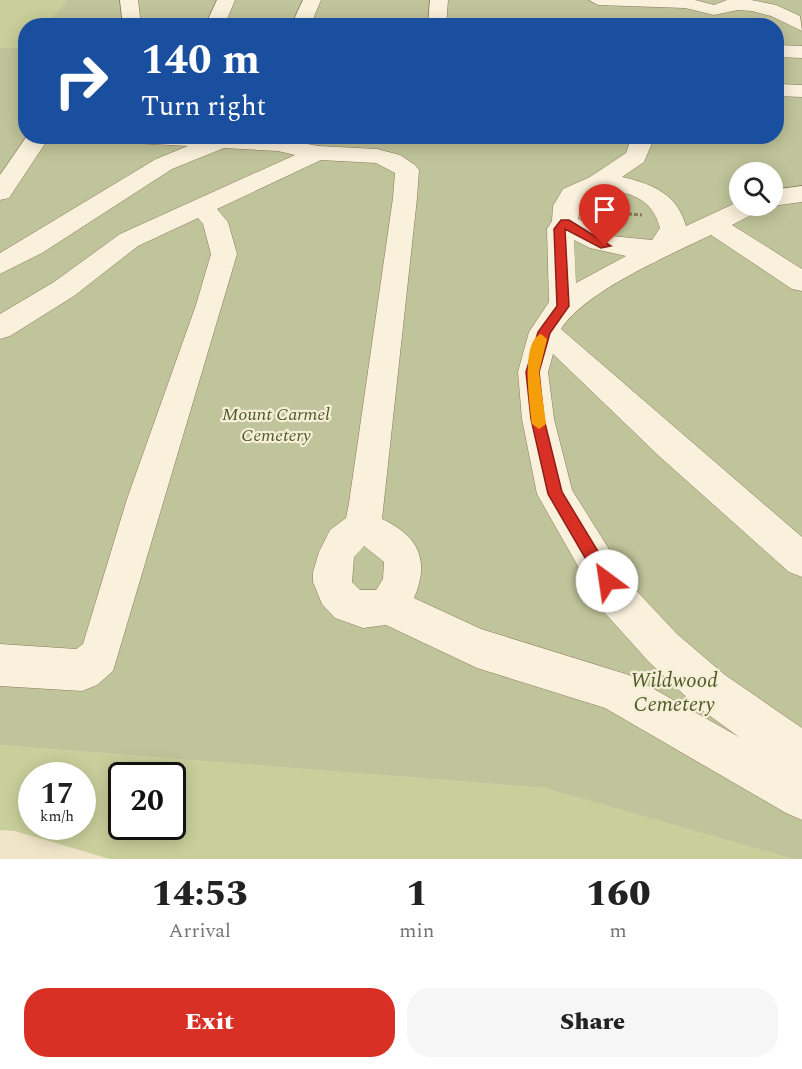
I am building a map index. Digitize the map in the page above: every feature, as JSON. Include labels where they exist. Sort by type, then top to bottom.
[{"type":"lane","points":[[129,0],[131,18]]},
{"type":"lane","points":[[218,18],[226,0]]},
{"type":"lane","points":[[304,18],[312,0]]},
{"type":"lane","points":[[438,18],[439,0]]},
{"type":"lane","points":[[598,0],[687,1],[714,10],[729,8],[730,2],[773,9],[802,25]]},
{"type":"lane","points":[[784,51],[802,52]]},
{"type":"lane","points":[[784,90],[802,91]]},
{"type":"lane","points":[[0,193],[34,144]]},
{"type":"lane","points":[[0,265],[33,247],[164,164],[213,144]]},
{"type":"lane","points":[[278,144],[318,153],[377,156],[392,160],[406,170],[367,503],[362,528],[344,541],[332,563],[330,585],[342,602],[361,610],[388,606],[477,648],[614,690],[802,797]]},
{"type":"lane","points":[[642,144],[636,157],[599,182],[573,192],[566,200],[563,211],[565,222],[590,240],[605,246],[660,249]]},
{"type":"lane","points":[[637,186],[642,144]]},
{"type":"lane","points":[[0,328],[64,289],[129,240],[318,153]]},
{"type":"lane","points":[[599,182],[637,186],[667,208],[672,217],[673,228],[660,249]]},
{"type":"lane","points":[[783,197],[802,194]]},
{"type":"lane","points":[[0,665],[82,670],[99,657],[146,499],[224,254],[215,222],[201,206]]},
{"type":"lane","points":[[553,319],[590,287],[660,249],[729,216]]},
{"type":"lane","points":[[565,222],[560,229],[553,319],[532,372],[538,419],[555,494],[618,599],[663,648],[710,690],[802,754]]},
{"type":"lane","points":[[713,224],[802,282]]},
{"type":"lane","points":[[553,319],[567,349],[671,446],[802,560]]},
{"type":"lane","points":[[362,528],[382,536],[400,551],[405,570],[400,589],[388,606]]},
{"type":"path","points":[[611,208],[622,209],[627,216],[622,220],[612,218],[607,213],[611,208]]},
{"type":"green space","points":[[0,0],[67,0],[52,18],[18,18],[18,48],[0,48]]},
{"type":"green space","name":"Mount Carmel Cemetery","points":[[67,0],[802,0],[802,859],[793,859],[544,788],[0,745],[0,48],[18,48],[18,144],[784,144],[784,18],[52,18]]},
{"type":"green space","points":[[0,745],[544,788],[793,859],[110,859],[46,840],[96,840],[96,762],[18,762],[18,832],[0,830]]},
{"type":"slow traffic","points":[[539,424],[532,372],[541,339]]},
{"type":"route","points":[[605,246],[590,240],[565,222],[560,229],[563,306],[544,332],[532,372],[538,419],[555,494],[607,581]]},
{"type":"park label","name":"Wildwood Cemetery","points":[[674,692]]}]
